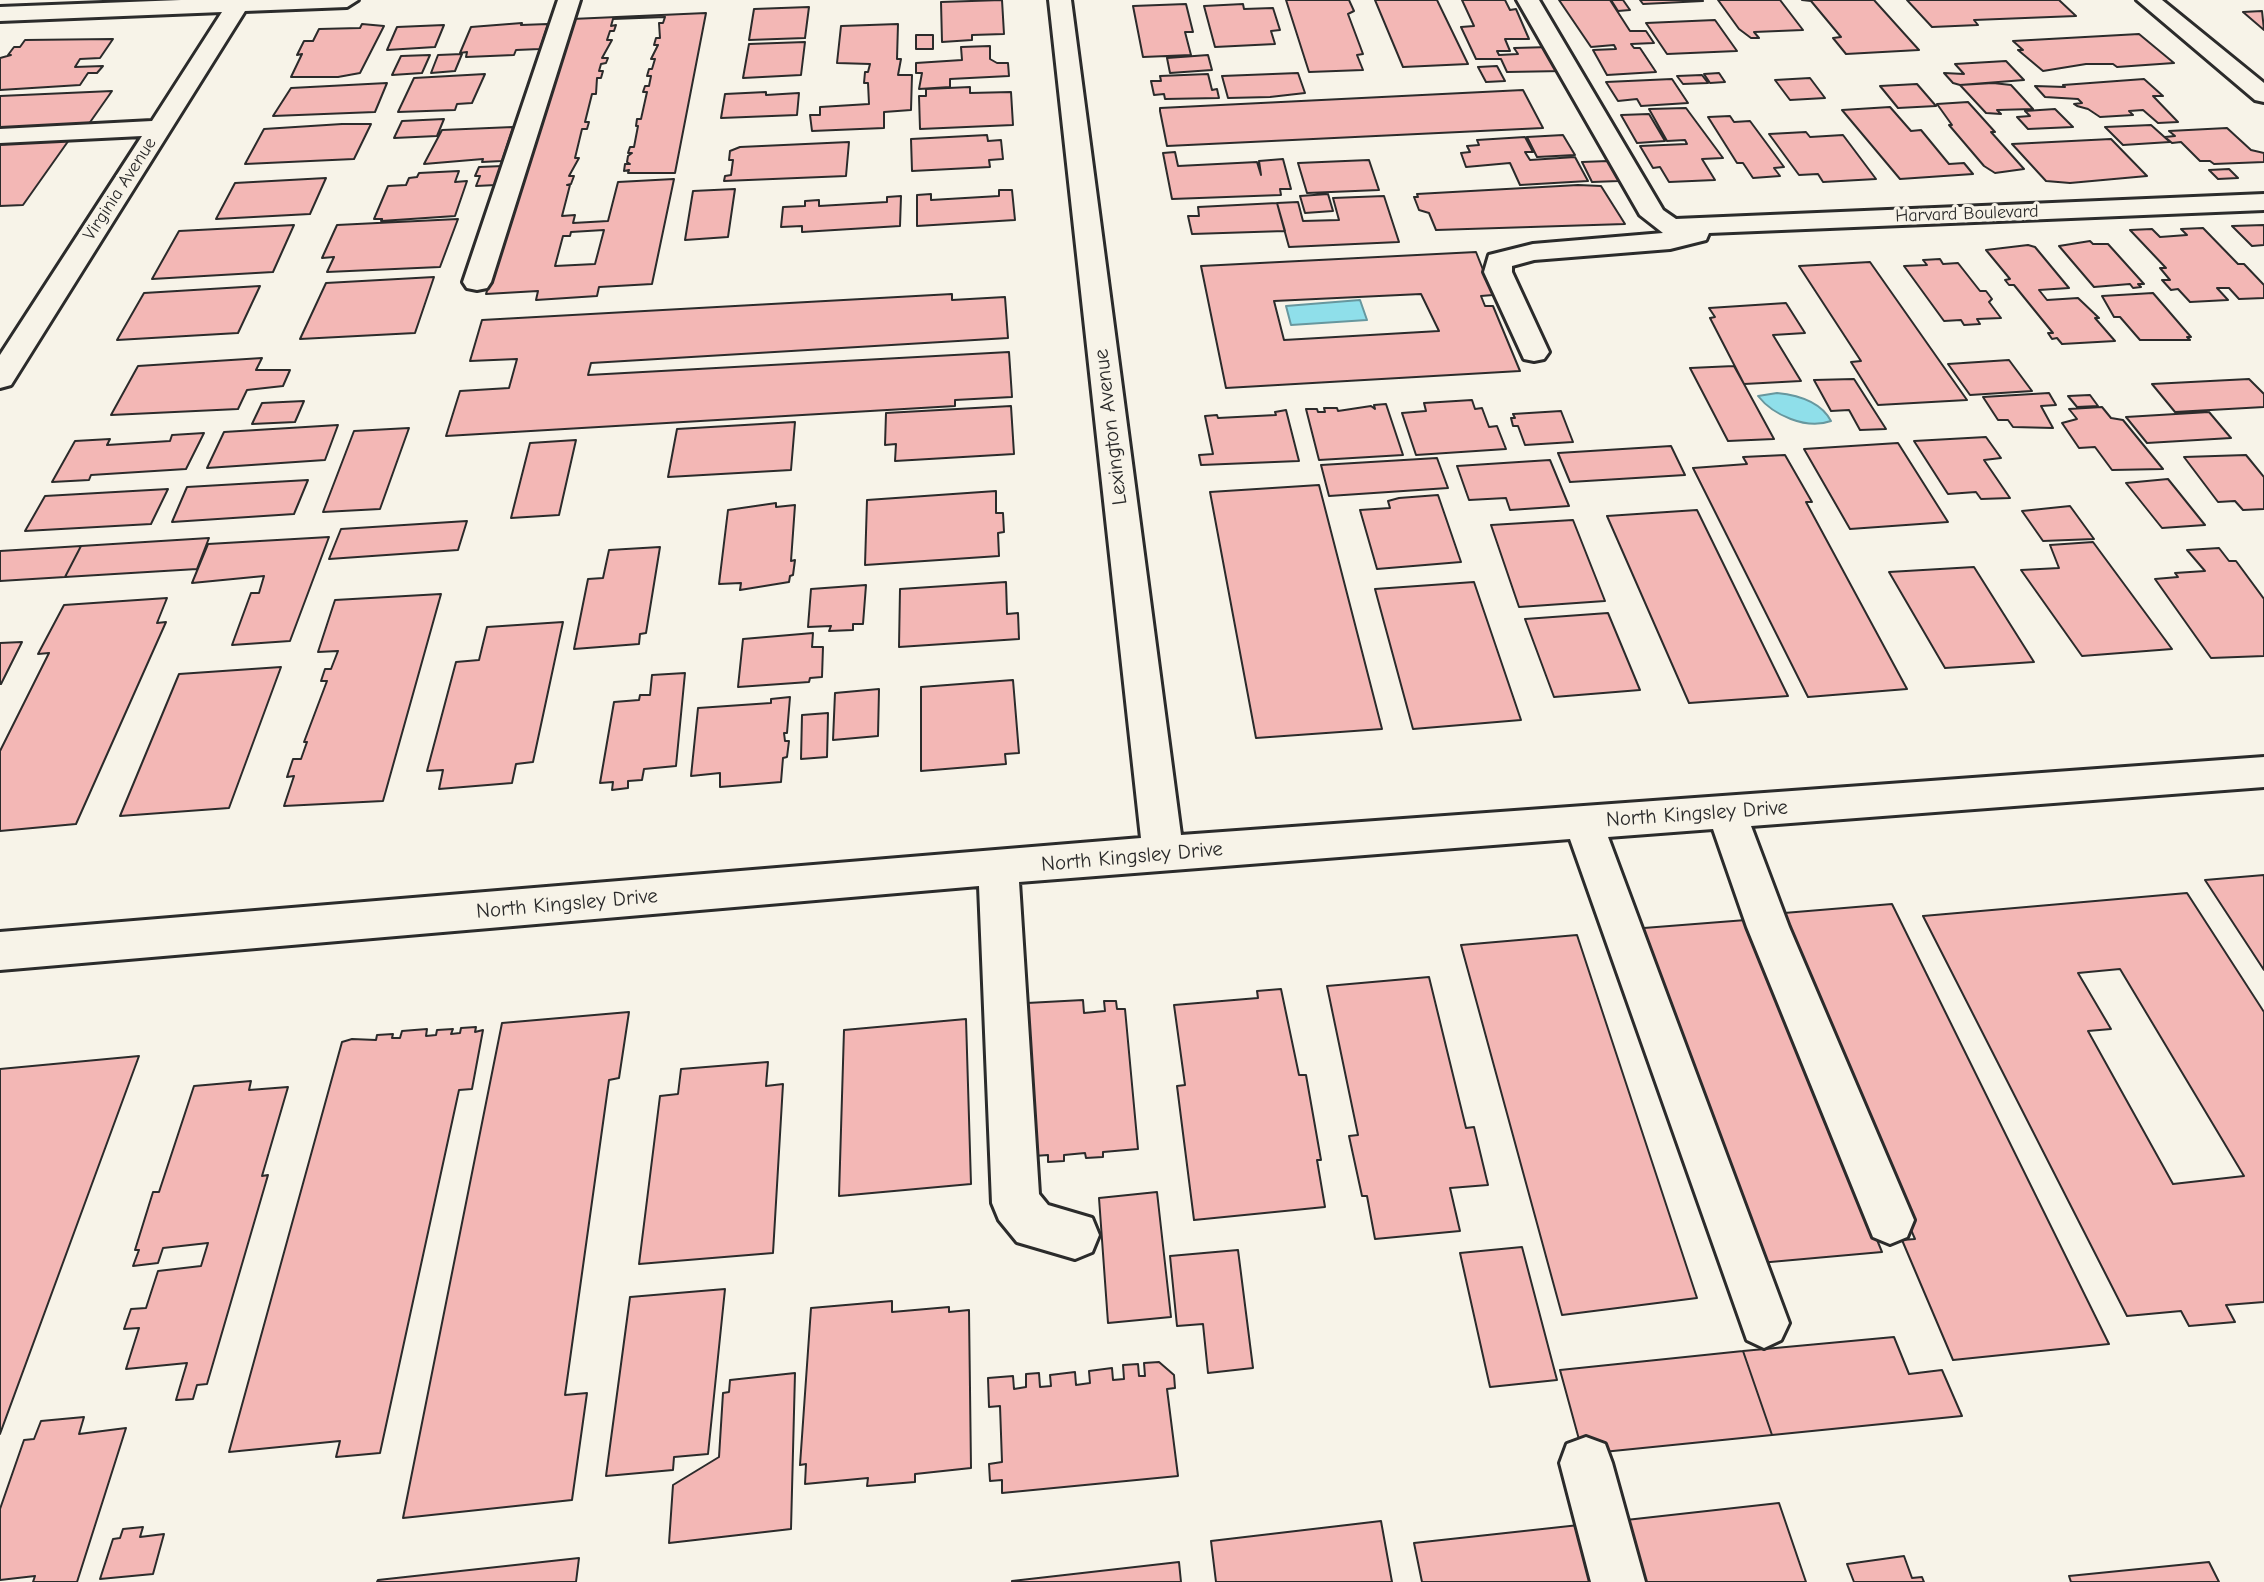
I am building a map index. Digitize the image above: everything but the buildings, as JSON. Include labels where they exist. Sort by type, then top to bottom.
[{"type":"street","points":[[0,13],[144,4],[347,0]]},
{"type":"street","points":[[477,282],[569,0]]},
{"type":"street","name":"Lexington Avenue","points":[[1060,0],[1163,853]]},
{"type":"street","name":"Harvard Boulevard","points":[[1528,0],[1653,215],[1670,227],[2264,202]]},
{"type":"street","points":[[2148,0],[2264,95]]},
{"type":"street","name":"Virginia Avenue","points":[[0,378],[240,2]]},
{"type":"street","points":[[0,136],[159,128]]},
{"type":"street","points":[[1534,352],[1498,272],[1499,261],[1533,252],[1689,238],[1701,232],[1705,225]]},
{"type":"street","name":"North Kingsley Drive","points":[[0,951],[1163,853],[2264,772]]},
{"type":"street","points":[[1726,811],[1768,927],[1891,1220]]},
{"type":"street","points":[[1583,822],[1764,1324]]},
{"type":"street","points":[[998,868],[1016,1203],[1034,1225],[1075,1235]]},
{"type":"street","points":[[1586,1463],[1618,1582]]},
{"type":"water","points":[[1360,300],[1367,320],[1291,325],[1286,306]]},
{"type":"water","points":[[1777,393],[1815,404],[1831,421],[1811,424],[1791,419],[1772,409],[1758,396]]}]
